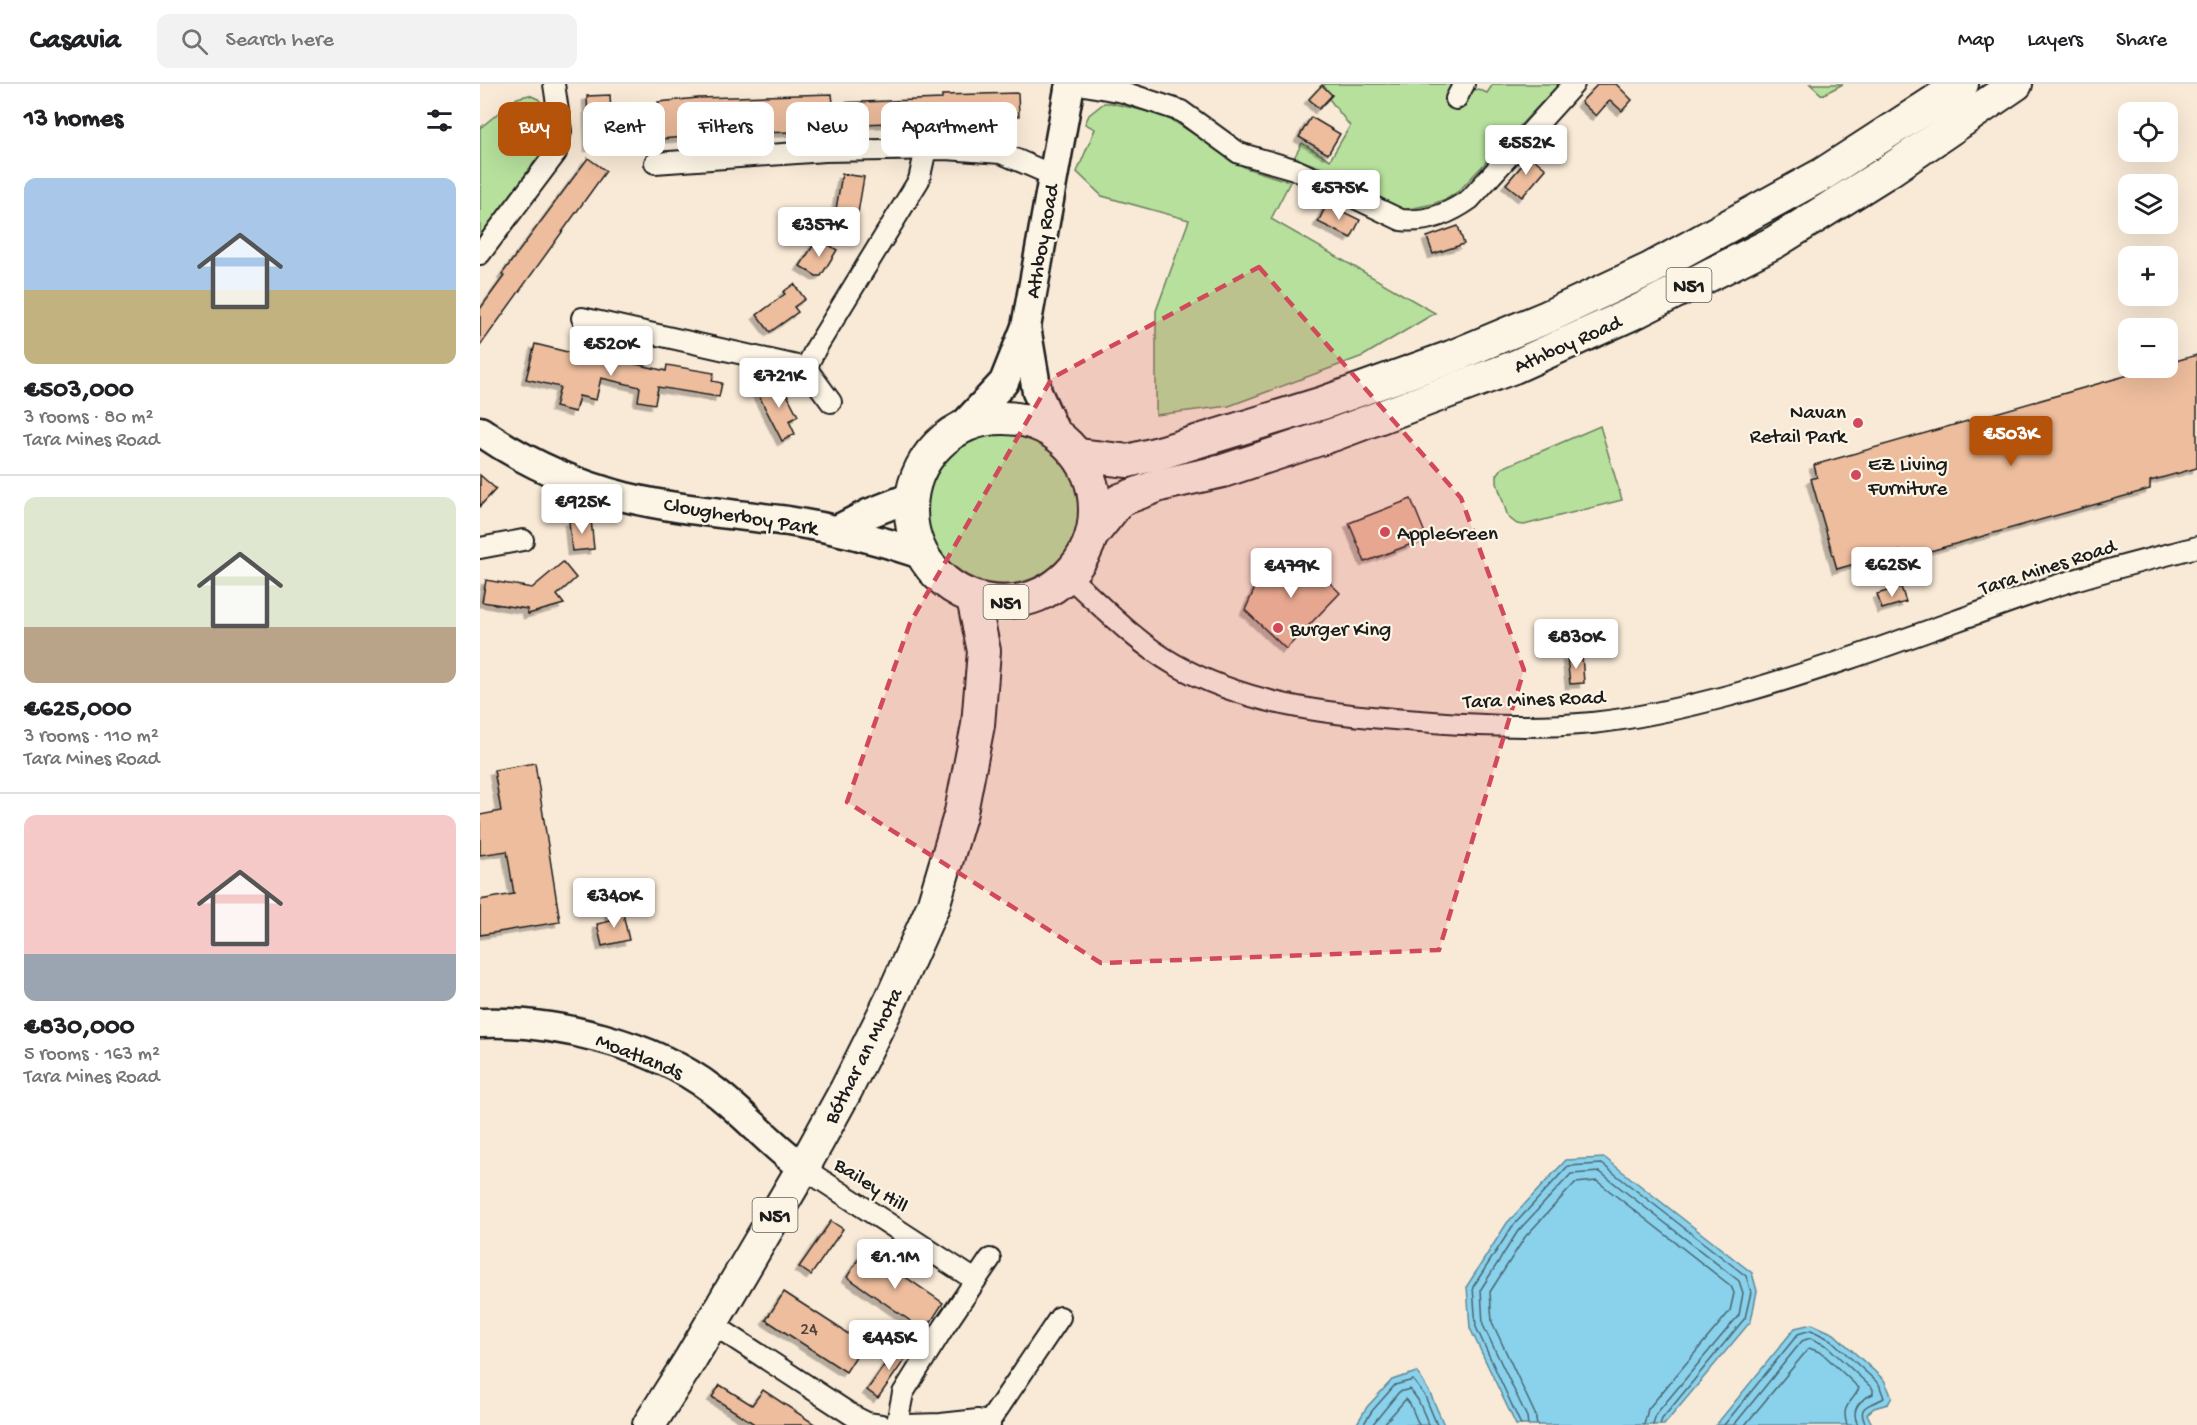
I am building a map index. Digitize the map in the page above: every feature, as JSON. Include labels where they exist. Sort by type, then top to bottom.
[{"type":"main road","name":"Athboy Road","points":[[1067,445],[1128,461],[1323,403],[1450,357],[1650,269],[1823,174],[1962,84]]},
{"type":"main road","name":"Athboy Road","points":[[1092,535],[1120,500],[1161,485],[1223,471],[1335,434],[1514,368],[1638,311],[1775,242],[1890,170],[2016,84]]},
{"type":"main road","name":"N51","points":[[999,416],[1020,418],[1038,425],[1067,445],[1090,479],[1095,509],[1092,535],[1084,555],[1068,576],[1046,591],[1024,600],[999,603],[973,598],[955,590],[936,574],[921,554],[911,522],[911,497],[919,471],[932,451],[946,437],[961,428],[999,416]]},
{"type":"main road","name":"Bóthar an Mhota","points":[[649,1425],[803,1167],[891,1000],[933,906],[968,783],[978,725],[984,651],[973,598]]},
{"type":"main road","name":"Bóthar an Mhota","points":[[984,651],[1007,617],[1024,600]]},
{"type":"street","points":[[480,254],[556,153],[561,131],[554,84]]},
{"type":"street","name":"Athboy Road","points":[[1026,327],[1070,84]]},
{"type":"street","points":[[1079,84],[1123,92],[1180,111],[1239,153],[1294,169],[1401,220],[1419,222],[1454,210],[1470,199],[1574,84]]},
{"type":"street","points":[[655,163],[825,151],[881,150]]},
{"type":"street","points":[[806,368],[816,348],[920,180],[925,156]]},
{"type":"street","points":[[1008,156],[1052,175]]},
{"type":"street","points":[[582,318],[806,368],[831,402]]},
{"type":"street","points":[[1026,327],[1037,392],[1067,445]]},
{"type":"street","points":[[961,428],[1004,382],[1026,327]]},
{"type":"street","name":"Clougherboy Park","points":[[480,431],[549,471],[624,497],[698,511],[837,530],[884,541],[921,554]]},
{"type":"street","points":[[837,530],[870,513],[911,497]]},
{"type":"street","points":[[480,548],[523,540]]},
{"type":"street","name":"Tara Mines Road","points":[[1068,576],[1147,647],[1200,678],[1273,704],[1371,718],[1450,724],[1545,725],[1591,723],[1629,718],[1709,701],[1823,668],[2057,585],[2197,547]]},
{"type":"street","name":"Moatlands","points":[[480,1023],[504,1022],[553,1027],[590,1035],[662,1060],[715,1091],[776,1148],[803,1167]]},
{"type":"street","name":"Bailey Hill","points":[[803,1167],[975,1280]]},
{"type":"street","points":[[893,1424],[903,1393],[990,1259]]},
{"type":"street","points":[[711,1323],[867,1423],[941,1424],[978,1420],[989,1424],[1060,1317]]},
{"type":"highlighted area","points":[[1259,267],[1461,498],[1524,670],[1439,950],[1101,963],[847,802],[910,623],[1052,378]]},
{"type":"green space","points":[[1326,84],[1449,84],[1465,93],[1478,89],[1487,93],[1493,84],[1559,84],[1459,191],[1433,204],[1404,210],[1325,169],[1294,158],[1302,143],[1330,160],[1350,126],[1320,87]]},
{"type":"green space","points":[[1810,84],[1843,84],[1822,95]]},
{"type":"green space","points":[[529,95],[541,102],[512,102],[517,98]]},
{"type":"green space","points":[[1104,103],[1158,114],[1177,123],[1246,168],[1290,182],[1271,219],[1435,313],[1363,356],[1229,406],[1156,415],[1156,311],[1189,220],[1102,196],[1077,172],[1095,129],[1085,124],[1089,115]]},
{"type":"green space","points":[[498,113],[498,156],[539,156],[480,237],[480,128]]},
{"type":"green space","points":[[1600,426],[1622,500],[1524,525],[1517,524],[1508,517],[1497,483],[1497,475],[1502,468]]},
{"type":"green space","points":[[1003,432],[1032,438],[1057,454],[1073,479],[1079,508],[1073,537],[1057,562],[1032,578],[1003,584],[974,578],[949,562],[933,537],[927,508],[933,479],[949,454],[974,438]]},
{"type":"water","points":[[1605,1158],[1752,1273],[1757,1291],[1751,1321],[1664,1425],[1516,1425],[1470,1328],[1467,1286],[1507,1223],[1566,1160]]},
{"type":"water","points":[[1812,1324],[1834,1334],[1884,1380],[1892,1397],[1888,1404],[1874,1408],[1867,1414],[1872,1424],[1876,1425],[1716,1425],[1795,1328]]},
{"type":"water","points":[[1417,1372],[1430,1393],[1444,1425],[1356,1425],[1367,1407],[1392,1380]]},
{"type":"building","points":[[1598,84],[1616,84],[1632,100],[1622,111],[1610,100],[1596,116],[1581,102]]},
{"type":"building","points":[[1322,85],[1332,95],[1319,109],[1309,99]]},
{"type":"building","points":[[1018,93],[1019,116],[1017,116],[1017,102],[881,102],[881,123],[869,124],[869,102],[860,102],[942,99],[942,95]]},
{"type":"building","points":[[832,94],[833,102],[786,102],[786,132],[774,133],[774,102],[677,102],[677,138],[665,139],[665,102],[658,102],[698,98]]},
{"type":"building","points":[[610,95],[610,102],[587,102],[587,96]]},
{"type":"building","points":[[1311,117],[1340,134],[1328,154],[1299,137]]},
{"type":"building","points":[[1530,156],[1546,169],[1522,197],[1506,184]]},
{"type":"building","points":[[588,158],[606,171],[480,346],[480,309],[504,276],[502,274]]},
{"type":"building","points":[[842,174],[864,177],[858,213],[836,209]]},
{"type":"building","points":[[1327,204],[1360,220],[1351,238],[1318,222]]},
{"type":"building","points":[[1458,226],[1464,244],[1433,254],[1427,237]]},
{"type":"building","points":[[818,238],[837,250],[821,276],[816,276],[800,266]]},
{"type":"building","points":[[794,284],[805,299],[794,307],[798,312],[770,332],[757,315],[785,294],[783,292]]},
{"type":"building","points":[[535,344],[584,356],[585,352],[666,371],[667,365],[714,373],[712,381],[722,383],[719,397],[658,387],[655,404],[638,401],[640,387],[601,378],[596,400],[579,396],[575,412],[555,407],[560,387],[526,379]]},
{"type":"building","points":[[2197,355],[2197,468],[2150,481],[2150,489],[1902,559],[1900,551],[1837,569],[1811,479],[1817,477],[1814,465],[2118,378],[2178,378],[2178,360]]},
{"type":"building","points":[[780,381],[798,416],[789,421],[795,434],[782,441],[757,392]]},
{"type":"building","points":[[480,475],[496,489],[480,506]]},
{"type":"building","points":[[1411,499],[1427,538],[1365,562],[1349,523]]},
{"type":"building","points":[[591,519],[594,549],[572,551],[569,521]]},
{"type":"building","points":[[1300,553],[1340,593],[1286,649],[1245,610],[1255,588],[1275,567]]},
{"type":"building","points":[[563,562],[576,578],[557,595],[564,604],[528,614],[527,609],[482,602],[486,580],[532,588]]},
{"type":"building","points":[[1901,587],[1906,602],[1882,609],[1877,594]]},
{"type":"building","points":[[1582,655],[1584,683],[1570,684],[1567,657]]},
{"type":"building","points":[[535,763],[560,922],[480,935],[480,900],[514,894],[507,851],[480,855],[480,815],[501,811],[494,770]]},
{"type":"building","points":[[622,909],[629,940],[602,946],[597,924],[611,921],[609,912]]},
{"type":"building","points":[[831,1221],[843,1229],[811,1275],[799,1267]]},
{"type":"building","points":[[865,1249],[943,1303],[925,1331],[847,1277]]},
{"type":"building","points":[[784,1292],[864,1344],[846,1372],[766,1320]]},
{"type":"building","points":[[899,1344],[910,1352],[878,1398],[867,1390]]},
{"type":"building","points":[[720,1385],[752,1405],[763,1390],[816,1425],[756,1425],[712,1397]]},
{"type":"place","name":"Navan Retail Park","points":[[1858,423]]},
{"type":"place","name":"EZ Living Furniture","points":[[1856,475]]},
{"type":"place","name":"AppleGreen","points":[[1385,532]]},
{"type":"place","name":"Burger King","points":[[1278,628]]}]
